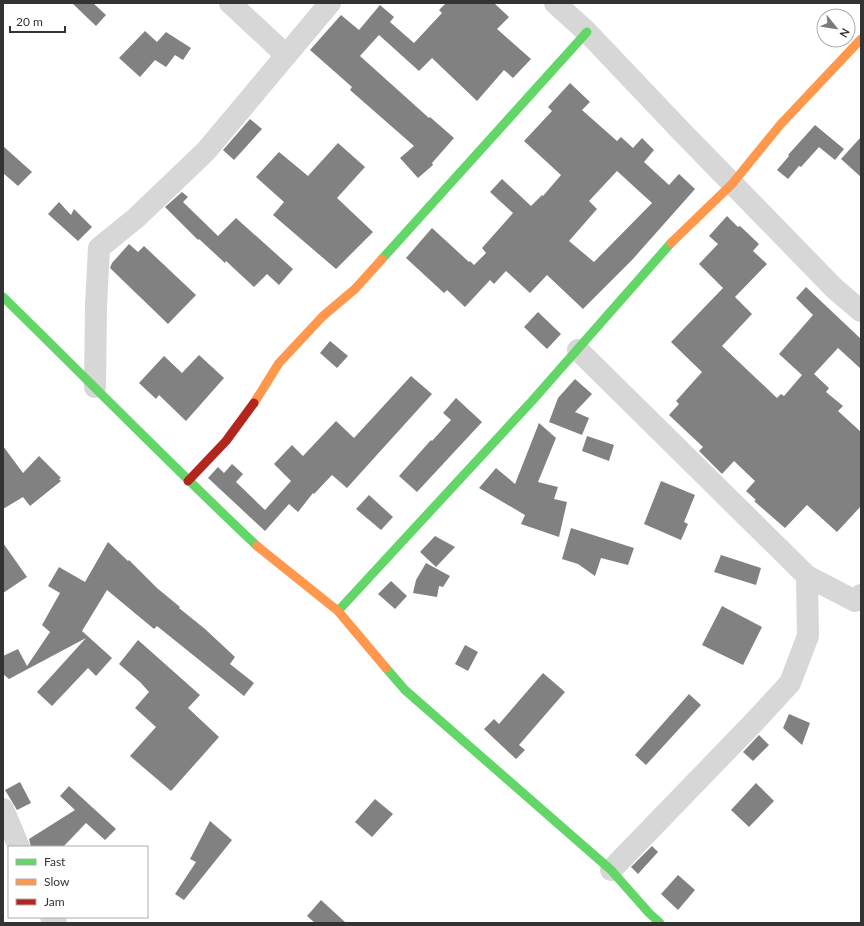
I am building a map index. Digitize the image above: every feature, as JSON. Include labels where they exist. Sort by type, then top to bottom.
[{"type":"street","points":[[230,3],[286,55]]},
{"type":"street","points":[[95,387],[96,305],[100,248],[136,218],[206,151],[330,3]]},
{"type":"street","points":[[555,3],[587,32],[732,184],[835,289],[861,311]]},
{"type":"street","points":[[188,481],[226,442],[253,404],[279,363],[323,316],[355,289],[587,32]]},
{"type":"street","points":[[338,610],[578,350],[672,242],[732,184],[780,125],[861,39]]},
{"type":"street","points":[[3,297],[188,481],[257,546],[338,610],[405,690],[611,870],[660,923]]},
{"type":"street","points":[[578,350],[807,576],[855,601],[861,595]]},
{"type":"street","points":[[611,870],[790,683],[808,636],[807,576]]},
{"type":"street","points":[[3,809],[19,846]]},
{"type":"building","points":[[72,3],[93,3],[106,15],[96,26]]},
{"type":"building","points":[[446,3],[494,3],[509,17],[497,29],[531,59],[513,78],[504,70],[477,101],[432,58],[419,71],[379,35],[360,56],[429,118],[430,117],[454,138],[432,163],[433,165],[418,178],[400,158],[414,146],[350,90],[352,87],[310,50],[341,15],[359,30],[380,5],[394,17],[390,22],[414,43],[442,13],[439,10]]},
{"type":"building","points":[[145,31],[157,42],[166,32],[191,48],[183,60],[175,55],[166,67],[155,60],[140,77],[119,58]]},
{"type":"building","points":[[570,83],[590,102],[582,110],[617,141],[621,137],[633,148],[642,138],[654,150],[644,162],[669,185],[679,174],[695,189],[632,260],[583,309],[547,275],[530,293],[506,271],[494,284],[490,280],[465,307],[447,290],[444,293],[406,258],[432,228],[474,265],[486,253],[482,248],[513,213],[490,192],[502,179],[531,206],[542,195],[543,196],[561,175],[524,141],[552,111],[548,107]],"holes":[[[617,171],[652,203],[594,262],[569,241],[597,209],[589,201]]]},
{"type":"building","points":[[250,119],[262,129],[234,160],[223,150]]},
{"type":"building","points":[[815,125],[844,149],[835,160],[819,147],[788,179],[777,170],[789,156],[788,155]]},
{"type":"building","points":[[861,137],[861,177],[841,159]]},
{"type":"building","points":[[338,143],[365,167],[337,198],[373,232],[336,269],[273,215],[284,202],[256,177],[279,152],[308,176]]},
{"type":"building","points":[[3,146],[32,172],[18,186],[3,173]]},
{"type":"building","points":[[182,192],[188,197],[183,202],[218,236],[236,218],[293,269],[279,285],[267,274],[254,287],[226,261],[225,263],[199,239],[198,240],[165,207]]},
{"type":"building","points":[[59,202],[71,215],[74,209],[92,227],[78,241],[48,214]]},
{"type":"building","points":[[727,216],[759,244],[753,251],[767,264],[735,297],[752,314],[722,346],[777,398],[781,394],[784,396],[802,375],[779,354],[813,315],[796,298],[806,287],[861,339],[861,369],[838,348],[814,374],[829,388],[826,392],[843,406],[838,411],[861,432],[861,506],[837,532],[807,505],[785,528],[754,501],[756,500],[746,491],[755,481],[734,461],[722,474],[699,451],[703,447],[669,415],[679,404],[676,401],[702,372],[671,342],[723,288],[699,264],[718,244],[709,236]]},
{"type":"building","points":[[129,244],[138,252],[144,246],[196,295],[168,324],[110,268],[112,263]]},
{"type":"building","points":[[538,312],[561,334],[547,349],[524,327]]},
{"type":"building","points":[[330,341],[348,356],[337,368],[320,353]]},
{"type":"building","points":[[199,355],[224,378],[186,421],[159,395],[156,399],[139,383],[164,356],[182,373]]},
{"type":"building","points":[[411,376],[432,394],[347,488],[332,475],[314,494],[313,493],[298,512],[289,504],[265,531],[208,478],[218,467],[224,473],[232,464],[243,474],[236,482],[265,510],[291,481],[274,464],[292,445],[303,456],[336,421],[354,438]]},
{"type":"building","points":[[575,379],[592,394],[575,412],[589,418],[582,435],[549,422],[558,398]]},
{"type":"building","points":[[456,398],[482,422],[417,492],[399,476],[451,420],[443,413]]},
{"type":"building","points":[[539,423],[556,438],[538,482],[558,487],[554,499],[567,502],[559,537],[521,524],[525,515],[479,488],[496,468],[515,484]]},
{"type":"building","points":[[587,436],[614,445],[609,461],[582,451]]},
{"type":"building","points":[[3,446],[23,473],[39,456],[61,478],[59,479],[61,481],[30,506],[23,497],[3,509]]},
{"type":"building","points":[[661,481],[695,495],[684,522],[688,524],[681,540],[644,524]]},
{"type":"building","points":[[369,495],[393,517],[381,530],[356,509]]},
{"type":"building","points":[[571,528],[634,548],[628,565],[601,558],[595,576],[578,564],[562,559]]},
{"type":"building","points":[[435,536],[455,547],[436,567],[420,552]]},
{"type":"building","points":[[108,542],[128,561],[129,560],[157,588],[180,607],[179,608],[205,629],[235,657],[230,664],[254,683],[244,696],[157,626],[154,629],[107,590],[82,631],[112,658],[96,676],[88,668],[52,706],[37,692],[86,638],[9,679],[3,674],[3,656],[18,649],[27,666],[50,632],[42,625],[60,593],[48,586],[59,567],[85,582]]},
{"type":"building","points":[[3,543],[27,577],[3,593]]},
{"type":"building","points":[[721,555],[761,568],[756,585],[714,572]]},
{"type":"building","points":[[426,563],[450,576],[443,587],[439,586],[437,597],[413,593],[416,580]]},
{"type":"building","points":[[391,581],[407,596],[395,609],[378,594]]},
{"type":"building","points":[[722,606],[762,627],[743,665],[702,645]]},
{"type":"building","points":[[138,640],[200,695],[188,708],[219,737],[171,791],[130,756],[156,727],[135,708],[149,692],[119,664]]},
{"type":"building","points":[[465,645],[478,652],[468,671],[455,664]]},
{"type":"building","points":[[543,673],[565,692],[519,745],[525,750],[516,759],[484,729],[494,719],[499,724]]},
{"type":"building","points":[[689,694],[701,705],[646,765],[635,755]]},
{"type":"building","points":[[789,714],[810,723],[802,745],[783,728]]},
{"type":"building","points":[[759,735],[769,745],[753,761],[743,752]]},
{"type":"building","points":[[20,782],[31,803],[17,810],[5,790]]},
{"type":"building","points":[[756,783],[774,801],[749,827],[731,810]]},
{"type":"building","points":[[69,786],[116,829],[105,840],[86,823],[64,846],[31,846],[29,839],[75,810],[60,796]]},
{"type":"building","points":[[375,799],[393,814],[372,837],[355,822]]},
{"type":"building","points":[[210,821],[232,840],[184,900],[175,894],[196,862],[190,859]]},
{"type":"building","points":[[652,846],[658,852],[638,874],[631,867]]},
{"type":"building","points":[[678,875],[695,890],[678,910],[661,894]]},
{"type":"building","points":[[321,900],[346,923],[315,923],[307,916]]},
{"type":"traffic: fast","points":[[382,259],[587,32]]},
{"type":"traffic: fast","points":[[338,611],[532,401],[671,243]]},
{"type":"traffic: fast","points":[[3,297],[161,454],[257,546]]},
{"type":"traffic: fast","points":[[386,668],[405,690],[611,870],[649,913],[660,923]]},
{"type":"traffic: slow","points":[[671,243],[732,184],[780,125],[861,39]]},
{"type":"traffic: slow","points":[[254,403],[279,363],[323,316],[355,289],[382,259]]},
{"type":"traffic: slow","points":[[257,546],[338,611],[386,668]]},
{"type":"traffic: jam","points":[[188,481],[226,441],[254,403]]}]
